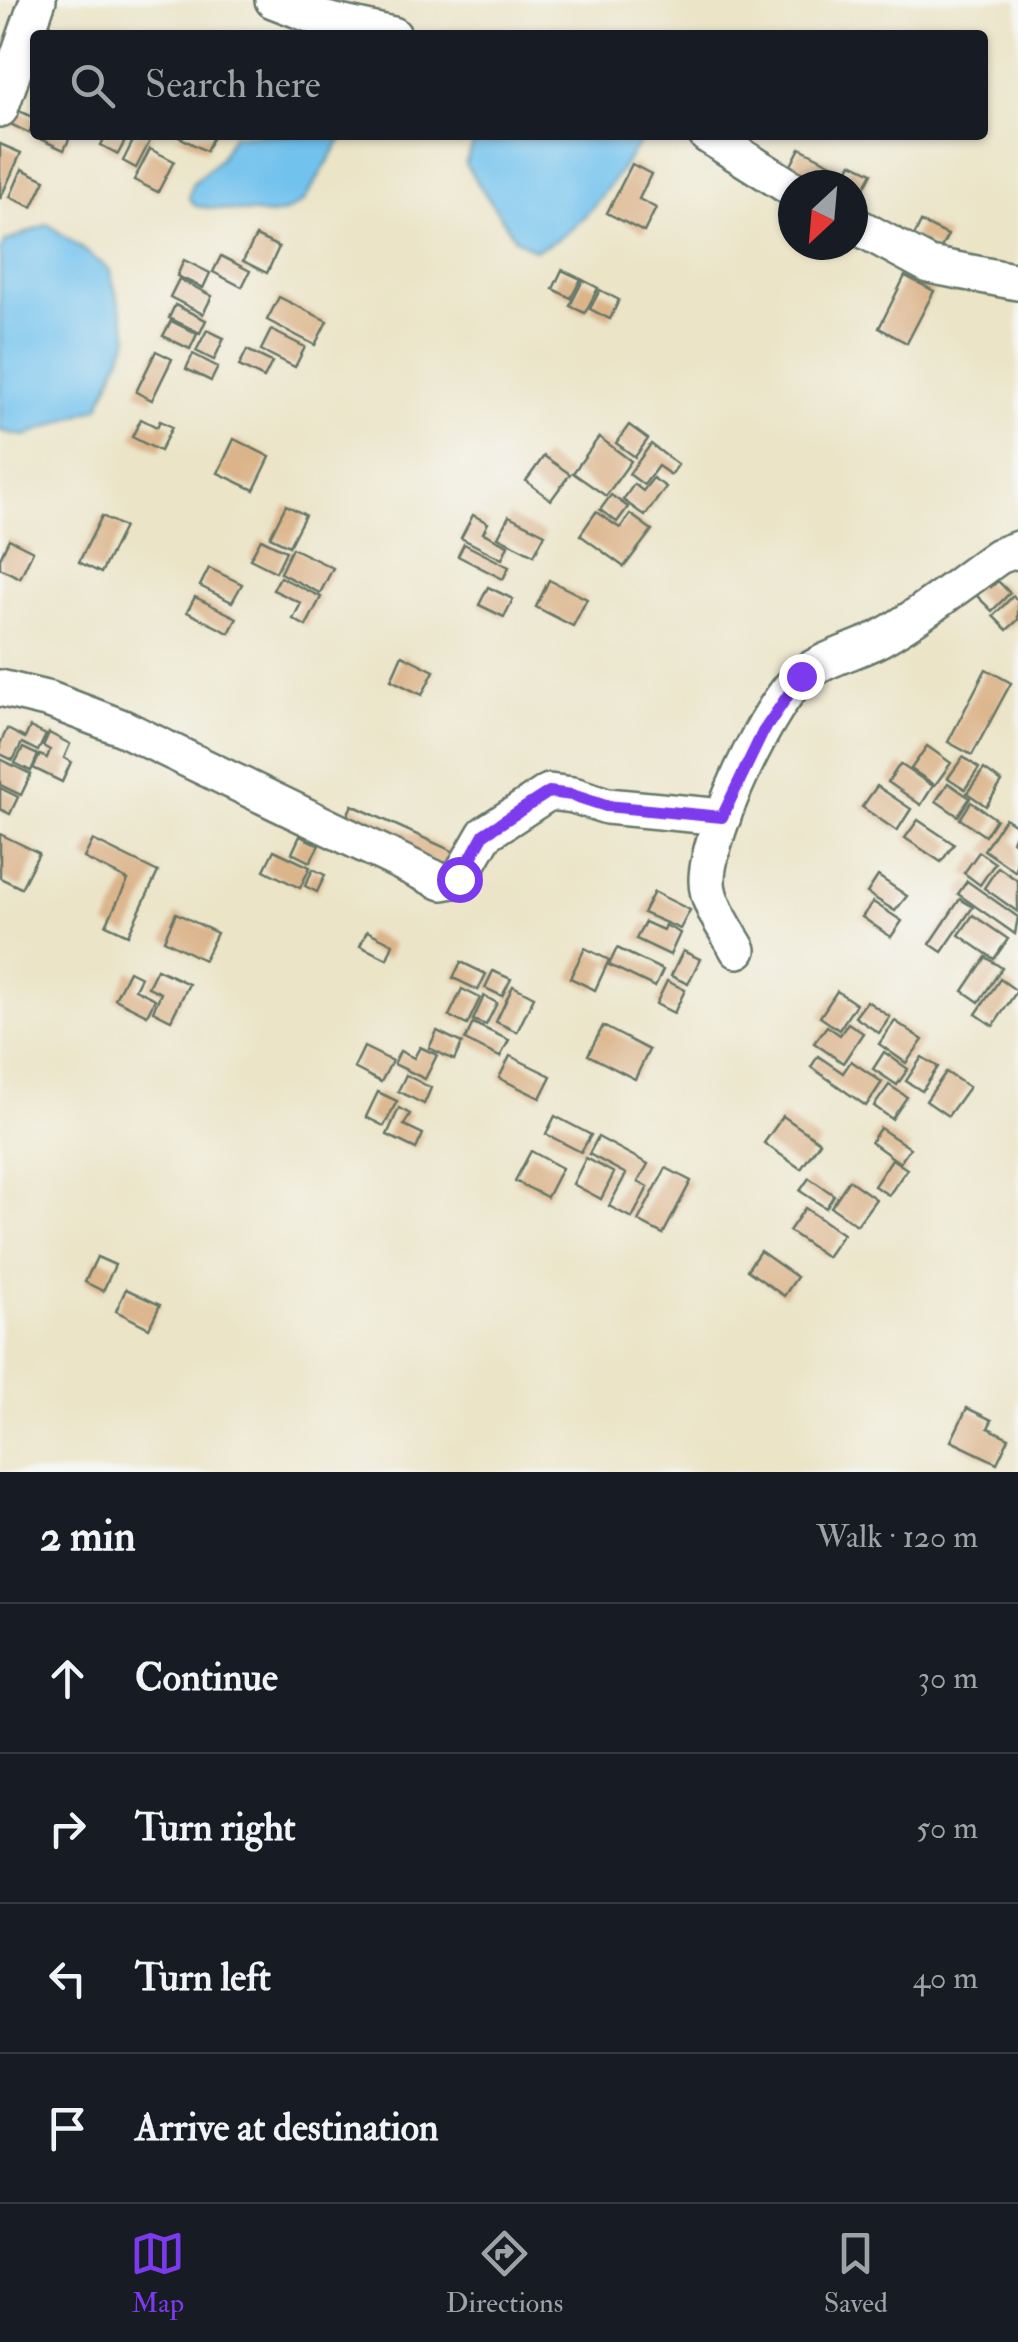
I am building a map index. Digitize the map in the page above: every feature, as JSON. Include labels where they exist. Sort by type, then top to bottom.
[{"type":"street","points":[[0,109],[38,0]]},
{"type":"street","points":[[273,0],[322,19],[370,30]]},
{"type":"street","points":[[716,140],[778,179]]},
{"type":"street","points":[[868,232],[930,265],[1018,282]]},
{"type":"street","points":[[738,950],[708,893],[706,878],[712,842],[763,732],[801,676],[842,652],[880,638],[999,556],[1018,550]]},
{"type":"street","points":[[0,688],[50,700],[122,728],[442,882],[459,879],[491,828],[549,792],[606,806],[722,817]]},
{"type":"water","points":[[230,140],[341,140],[304,201],[271,215],[196,206],[189,198],[192,184],[220,159]]},
{"type":"water","points":[[475,140],[639,140],[606,191],[580,220],[551,243],[534,250],[515,238],[465,164]]},
{"type":"water","points":[[48,224],[109,269],[129,337],[99,407],[25,436],[0,431],[0,251],[5,242]]},
{"type":"building","points":[[11,107],[30,116],[29,133],[4,121]]},
{"type":"building","points":[[42,140],[69,140],[64,150]]},
{"type":"building","points":[[104,140],[125,140],[118,154],[101,145]]},
{"type":"building","points":[[134,140],[150,140],[136,168],[123,161]]},
{"type":"building","points":[[185,140],[212,140],[206,151]]},
{"type":"building","points":[[0,144],[21,153],[0,199]]},
{"type":"building","points":[[800,148],[843,170],[789,170]]},
{"type":"building","points":[[150,149],[174,161],[158,192],[134,180]]},
{"type":"building","points":[[632,164],[651,174],[639,199],[656,208],[644,232],[607,213]]},
{"type":"building","points":[[22,169],[45,180],[32,207],[10,197]]},
{"type":"building","points":[[921,222],[948,235],[939,251],[913,238]]},
{"type":"building","points":[[256,236],[279,247],[267,273],[243,261]]},
{"type":"building","points":[[221,256],[250,271],[242,287],[213,272]]},
{"type":"building","points":[[184,260],[210,273],[203,288],[177,276]]},
{"type":"building","points":[[562,270],[581,279],[571,298],[553,289]]},
{"type":"building","points":[[905,276],[934,291],[907,343],[879,328]]},
{"type":"building","points":[[179,279],[212,296],[203,314],[170,297]]},
{"type":"building","points":[[583,280],[598,288],[585,313],[570,306]]},
{"type":"building","points":[[600,290],[619,300],[610,319],[590,309]]},
{"type":"building","points":[[279,297],[327,321],[315,345],[267,320]]},
{"type":"building","points":[[175,305],[206,320],[200,333],[169,318]]},
{"type":"building","points":[[171,321],[197,334],[190,349],[163,336]]},
{"type":"building","points":[[207,330],[224,338],[214,360],[196,351]]},
{"type":"building","points":[[271,330],[305,347],[295,367],[261,350]]},
{"type":"building","points":[[247,350],[272,362],[264,378],[239,366]]},
{"type":"building","points":[[156,351],[172,359],[152,400],[136,392]]},
{"type":"building","points":[[193,354],[218,367],[211,381],[186,369]]},
{"type":"building","points":[[141,419],[157,427],[160,421],[172,427],[160,451],[132,437]]},
{"type":"building","points":[[629,425],[648,439],[635,457],[616,443]]},
{"type":"building","points":[[599,437],[631,461],[606,496],[573,473]]},
{"type":"building","points":[[234,439],[270,457],[254,490],[218,473]]},
{"type":"building","points":[[651,444],[678,465],[671,475],[658,466],[644,485],[629,474]]},
{"type":"building","points":[[544,456],[570,474],[551,500],[526,481]]},
{"type":"building","points":[[653,478],[666,487],[645,516],[623,500],[634,484],[643,491]]},
{"type":"building","points":[[611,495],[628,507],[617,522],[600,510]]},
{"type":"building","points":[[286,505],[305,515],[289,546],[270,537]]},
{"type":"building","points":[[596,512],[620,528],[630,514],[652,530],[624,567],[580,535]]},
{"type":"building","points":[[473,515],[488,523],[483,533],[508,545],[502,559],[461,538]]},
{"type":"building","points":[[102,516],[124,527],[101,573],[79,562]]},
{"type":"building","points":[[509,516],[545,534],[534,555],[498,537]]},
{"type":"building","points":[[9,539],[33,551],[20,578],[0,568]]},
{"type":"building","points":[[261,539],[286,551],[276,572],[250,559]]},
{"type":"building","points":[[464,544],[509,567],[503,579],[458,556]]},
{"type":"building","points":[[292,548],[333,568],[320,593],[280,573]]},
{"type":"building","points":[[209,568],[242,584],[232,602],[200,586]]},
{"type":"building","points":[[280,577],[321,597],[306,626],[293,619],[301,603],[273,590]]},
{"type":"building","points":[[981,577],[991,587],[998,581],[1010,593],[992,611],[969,588]]},
{"type":"building","points":[[549,580],[587,599],[573,626],[536,607]]},
{"type":"building","points":[[488,587],[513,599],[504,617],[479,605]]},
{"type":"building","points":[[1013,596],[1018,601],[1018,620],[1007,630],[993,616]]},
{"type":"building","points":[[195,597],[237,618],[229,633],[187,612]]},
{"type":"building","points":[[402,655],[434,671],[422,695],[391,680]]},
{"type":"building","points":[[986,669],[1011,683],[972,755],[948,742]]},
{"type":"building","points":[[30,727],[46,735],[38,751],[22,743],[13,760],[0,754],[7,729],[25,738]]},
{"type":"building","points":[[49,733],[70,744],[64,758],[71,762],[62,782],[33,768],[40,755],[47,758],[50,750],[43,746]]},
{"type":"building","points":[[927,746],[951,763],[935,785],[911,769]]},
{"type":"building","points":[[23,748],[38,755],[31,771],[15,763]]},
{"type":"building","points":[[963,757],[979,768],[965,789],[948,778]]},
{"type":"building","points":[[0,759],[31,774],[21,795],[0,785]]},
{"type":"building","points":[[900,764],[933,786],[921,805],[888,782]]},
{"type":"building","points":[[984,769],[1002,782],[986,806],[967,793]]},
{"type":"building","points":[[948,783],[970,798],[958,816],[936,801]]},
{"type":"building","points":[[877,786],[911,809],[897,831],[862,807]]},
{"type":"building","points":[[0,788],[18,797],[10,814],[0,809]]},
{"type":"building","points":[[971,802],[996,819],[985,836],[960,819]]},
{"type":"building","points":[[352,805],[459,854],[451,872],[344,823]]},
{"type":"building","points":[[1005,818],[1018,827],[1012,841],[1018,846],[1016,872],[984,850]]},
{"type":"building","points":[[918,820],[954,844],[941,862],[905,838]]},
{"type":"building","points":[[0,834],[39,853],[21,888],[0,878]]},
{"type":"building","points":[[300,836],[319,845],[310,862],[292,853]]},
{"type":"building","points":[[93,840],[158,872],[128,935],[106,925],[128,880],[84,858]]},
{"type":"building","points":[[274,850],[310,867],[300,888],[264,870]]},
{"type":"building","points":[[979,852],[995,863],[980,885],[964,873]]},
{"type":"building","points":[[998,867],[1018,881],[1018,912],[984,888]]},
{"type":"building","points":[[313,869],[325,875],[317,892],[305,886]]},
{"type":"building","points":[[878,876],[907,896],[895,911],[867,893]]},
{"type":"building","points":[[967,881],[1018,917],[1015,934],[958,894]]},
{"type":"building","points":[[654,892],[690,910],[680,929],[643,913]]},
{"type":"building","points":[[960,899],[973,907],[942,952],[930,944]]},
{"type":"building","points":[[873,902],[902,921],[891,937],[862,917]]},
{"type":"building","points":[[176,913],[217,933],[204,960],[164,940]]},
{"type":"building","points":[[973,915],[1008,939],[994,959],[959,935]]},
{"type":"building","points":[[645,922],[663,930],[665,925],[680,933],[670,955],[636,939]]},
{"type":"building","points":[[367,931],[393,944],[387,959],[360,946]]},
{"type":"building","points":[[585,948],[609,960],[595,990],[570,978]]},
{"type":"building","points":[[617,948],[663,970],[655,987],[609,965]]},
{"type":"building","points":[[683,951],[700,959],[688,984],[671,976]]},
{"type":"building","points":[[986,957],[1002,968],[979,1002],[963,991]]},
{"type":"building","points":[[461,962],[486,974],[478,990],[453,978]]},
{"type":"building","points":[[157,969],[189,984],[171,1020],[153,1011],[161,993],[148,987]]},
{"type":"building","points":[[129,971],[141,977],[135,989],[155,999],[147,1015],[115,999]]},
{"type":"building","points":[[493,971],[511,979],[502,996],[485,988]]},
{"type":"building","points":[[1000,979],[1017,991],[993,1026],[976,1014]]},
{"type":"building","points":[[667,981],[685,990],[674,1013],[656,1004]]},
{"type":"building","points":[[513,986],[534,997],[517,1032],[496,1022]]},
{"type":"building","points":[[462,989],[480,998],[467,1025],[449,1016]]},
{"type":"building","points":[[837,991],[856,1004],[839,1030],[820,1017]]},
{"type":"building","points":[[484,996],[497,1003],[486,1025],[473,1020]]},
{"type":"building","points":[[867,1001],[890,1017],[879,1033],[855,1017]]},
{"type":"building","points":[[895,1021],[923,1040],[906,1063],[879,1044]]},
{"type":"building","points":[[473,1023],[509,1040],[500,1057],[465,1040]]},
{"type":"building","points":[[848,1023],[863,1033],[843,1063],[814,1043],[827,1026],[840,1035]]},
{"type":"building","points":[[603,1026],[649,1050],[635,1079],[588,1055]]},
{"type":"building","points":[[437,1031],[462,1043],[454,1060],[429,1048]]},
{"type":"building","points":[[364,1047],[392,1061],[381,1082],[354,1068]]},
{"type":"building","points":[[420,1047],[437,1055],[425,1079],[394,1064],[400,1051],[414,1058]]},
{"type":"building","points":[[884,1052],[908,1069],[897,1085],[873,1069]]},
{"type":"building","points":[[510,1056],[551,1076],[540,1098],[499,1078]]},
{"type":"building","points":[[818,1056],[843,1073],[851,1061],[882,1082],[866,1106],[811,1067]]},
{"type":"building","points":[[922,1057],[938,1067],[922,1091],[906,1081]]},
{"type":"building","points":[[946,1072],[969,1087],[948,1116],[926,1101]]},
{"type":"building","points":[[406,1075],[431,1088],[424,1104],[398,1091]]},
{"type":"building","points":[[889,1085],[907,1097],[892,1119],[874,1106]]},
{"type":"building","points":[[378,1092],[397,1101],[384,1126],[366,1117]]},
{"type":"building","points":[[399,1108],[410,1114],[404,1125],[423,1134],[416,1149],[387,1135]]},
{"type":"building","points":[[555,1116],[591,1135],[581,1152],[546,1134]]},
{"type":"building","points":[[783,1116],[820,1142],[801,1169],[764,1143]]},
{"type":"building","points":[[880,1128],[910,1148],[900,1163],[871,1142]]},
{"type":"building","points":[[598,1137],[648,1164],[638,1182],[648,1187],[632,1218],[609,1206],[626,1174],[589,1154]]},
{"type":"building","points":[[531,1151],[562,1168],[547,1197],[515,1181]]},
{"type":"building","points":[[586,1158],[614,1173],[601,1199],[573,1184]]},
{"type":"building","points":[[892,1159],[907,1169],[889,1195],[874,1186]]},
{"type":"building","points":[[666,1168],[691,1181],[663,1234],[638,1221]]},
{"type":"building","points":[[809,1178],[834,1195],[826,1208],[800,1191]]},
{"type":"building","points":[[849,1180],[876,1199],[857,1225],[831,1207]]},
{"type":"building","points":[[805,1208],[843,1234],[827,1257],[789,1231]]},
{"type":"building","points":[[760,1251],[797,1277],[784,1296],[747,1270]]},
{"type":"building","points":[[97,1257],[115,1265],[103,1291],[85,1282]]},
{"type":"building","points":[[126,1289],[160,1305],[149,1328],[116,1311]]},
{"type":"building","points":[[967,1408],[992,1420],[988,1428],[1009,1438],[997,1463],[951,1441]]},
{"type":"route","points":[[459,879],[484,834],[549,792],[606,806],[722,817],[763,732],[801,676]]}]
